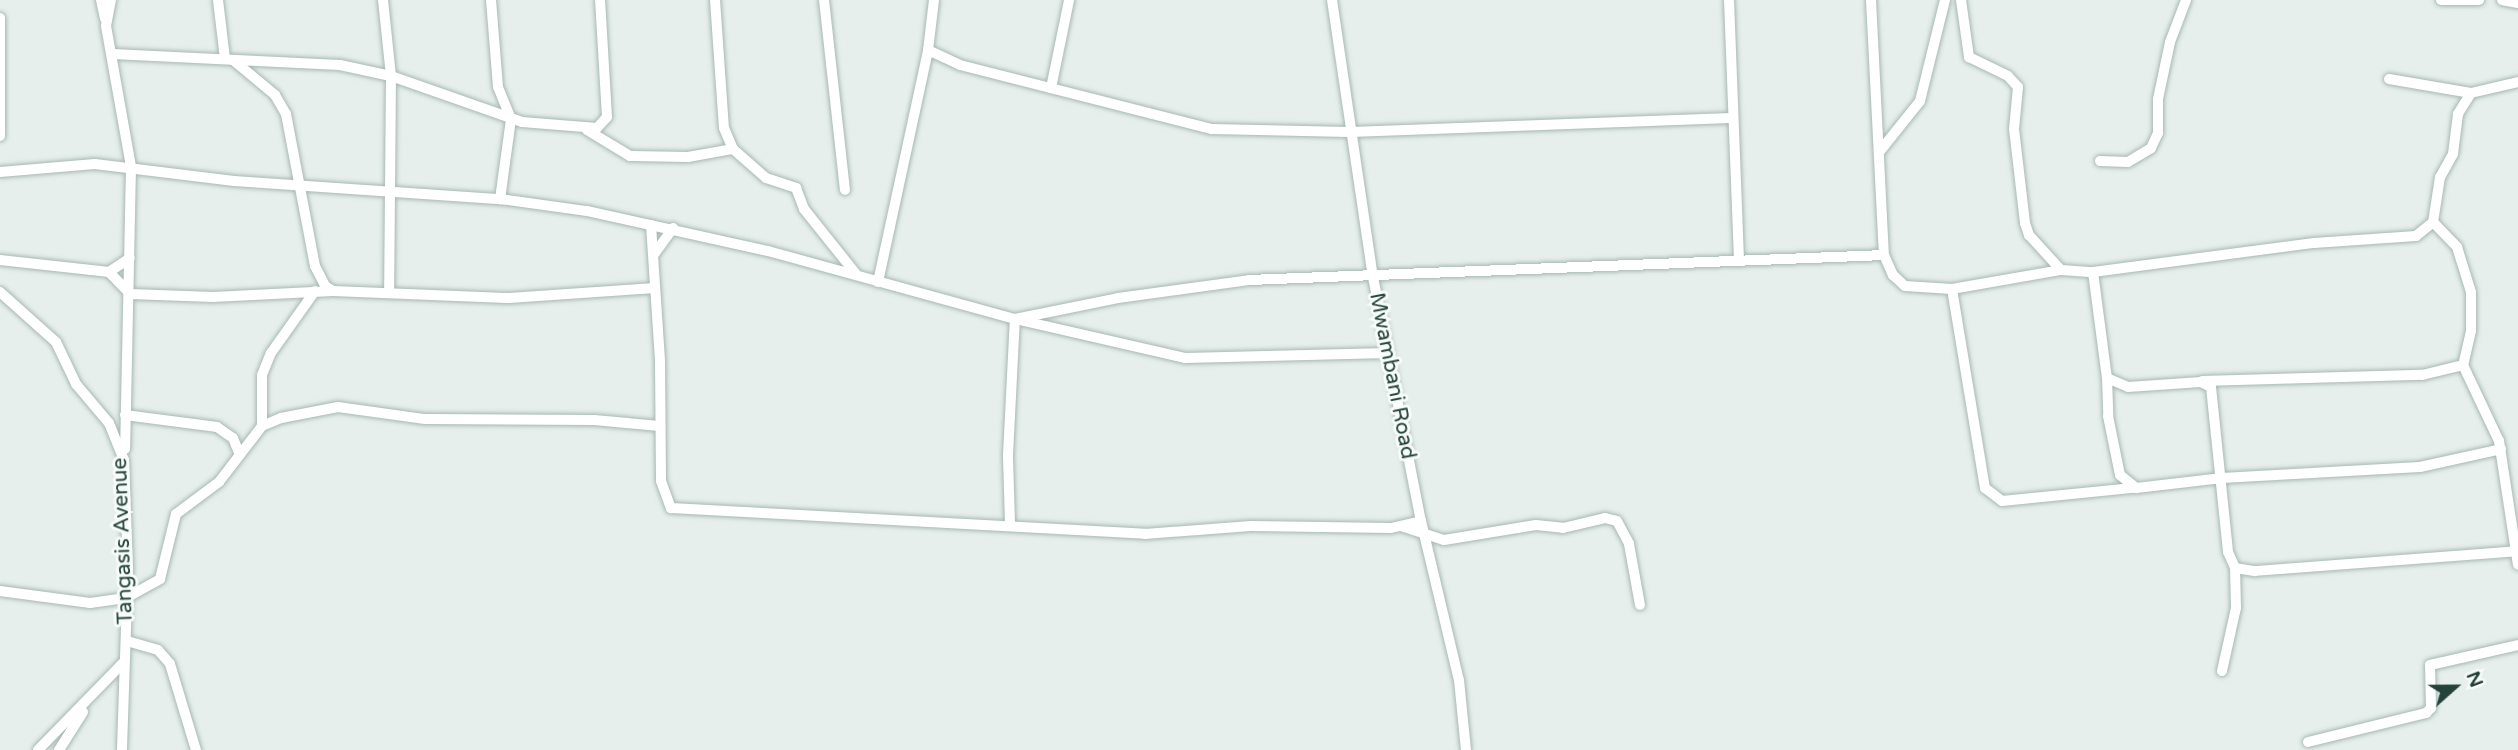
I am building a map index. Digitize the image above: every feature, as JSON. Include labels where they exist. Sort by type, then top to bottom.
[{"type":"street","points":[[102,0],[131,167],[124,460]]},
{"type":"street","points":[[106,26],[111,0]]},
{"type":"street","points":[[218,0],[228,59],[275,95],[286,114],[315,266],[324,286],[333,291]]},
{"type":"street","points":[[383,0],[391,76],[389,293]]},
{"type":"street","points":[[491,0],[498,87],[511,119],[500,199]]},
{"type":"street","points":[[113,54],[340,65],[391,76],[511,119],[583,129],[597,128],[607,117],[600,0]]},
{"type":"street","points":[[715,0],[724,128],[733,149],[766,178],[796,188],[804,208],[856,274]]},
{"type":"street","points":[[824,0],[845,190]]},
{"type":"street","points":[[878,282],[928,50],[934,0]]},
{"type":"street","points":[[1051,88],[1069,0]]},
{"type":"street","name":"Mwambani Road","points":[[1332,0],[1349,132],[1373,277],[1421,521],[1459,680],[1464,748]]},
{"type":"street","points":[[1729,0],[1739,260]]},
{"type":"street","points":[[1871,0],[1884,255],[1893,275],[1905,286],[1952,289],[2061,270],[2093,272],[2314,243],[2416,236],[2433,222],[2440,177],[2453,154],[2458,114],[2471,93]]},
{"type":"street","points":[[1880,151],[1920,101],[1945,0]]},
{"type":"street","points":[[1961,0],[1969,57],[2008,76],[2018,87],[2014,129],[2025,223],[2028,235],[2061,270]]},
{"type":"street","points":[[2101,162],[2128,162],[2151,148],[2158,133],[2158,99],[2170,42],[2186,0]]},
{"type":"street","points":[[2441,0],[2479,0]]},
{"type":"street","points":[[2502,0],[2518,3]]},
{"type":"street","points":[[0,18],[0,136]]},
{"type":"street","points":[[928,50],[960,65],[1212,129],[1349,132],[1733,117]]},
{"type":"street","points":[[2389,79],[2471,93],[2518,82]]},
{"type":"street","points":[[583,129],[630,156],[688,158],[733,149]]},
{"type":"street","points":[[0,172],[95,164],[299,186],[500,199],[673,228],[856,274],[1015,319],[1185,358],[1388,353]]},
{"type":"street","points":[[2433,222],[2457,247],[2471,292],[2471,331],[2463,365],[2501,449],[2518,565]]},
{"type":"street","points":[[650,225],[655,253],[661,481],[671,508],[679,511],[1010,524],[1145,534],[1251,526],[1401,526],[1421,521]]},
{"type":"street","points":[[655,253],[673,228]]},
{"type":"street","points":[[1015,319],[1118,298],[1249,280],[1884,255]]},
{"type":"street","points":[[108,272],[130,258]]},
{"type":"street","points":[[0,260],[108,272],[130,294],[213,297],[333,291],[509,298],[655,288]]},
{"type":"street","points":[[2093,272],[2107,378],[2108,416],[2120,475],[2136,488]]},
{"type":"street","points":[[1952,289],[1984,488],[2002,501],[2221,478],[2420,467],[2501,449]]},
{"type":"street","points":[[262,426],[262,375],[271,354],[315,291]]},
{"type":"street","name":"Tangasis Avenue","points":[[0,292],[56,342],[76,384],[109,423],[124,460],[127,641],[122,750]]},
{"type":"street","points":[[1010,524],[1008,455],[1015,319]]},
{"type":"street","points":[[2107,378],[2128,387],[2423,375],[2463,365]]},
{"type":"street","points":[[2201,382],[2215,395],[2228,552],[2235,568],[2236,608],[2222,671]]},
{"type":"street","points":[[0,591],[90,603],[126,598],[160,579],[169,528],[176,514],[219,482],[262,426],[281,418],[338,407],[425,419],[594,420],[660,426]]},
{"type":"street","points":[[125,415],[216,427],[233,438],[240,455]]},
{"type":"street","points":[[1401,526],[1426,537],[1444,540],[1536,525],[1563,528],[1605,518],[1616,521],[1629,544],[1640,605]]},
{"type":"street","points":[[2235,568],[2255,571],[2517,552]]},
{"type":"street","points":[[127,641],[158,650],[170,664],[196,750]]},
{"type":"street","points":[[2308,742],[2426,713],[2431,708],[2431,665],[2469,652],[2518,645]]},
{"type":"street","points":[[38,750],[88,703],[124,662]]},
{"type":"street","points":[[59,750],[88,703]]}]
